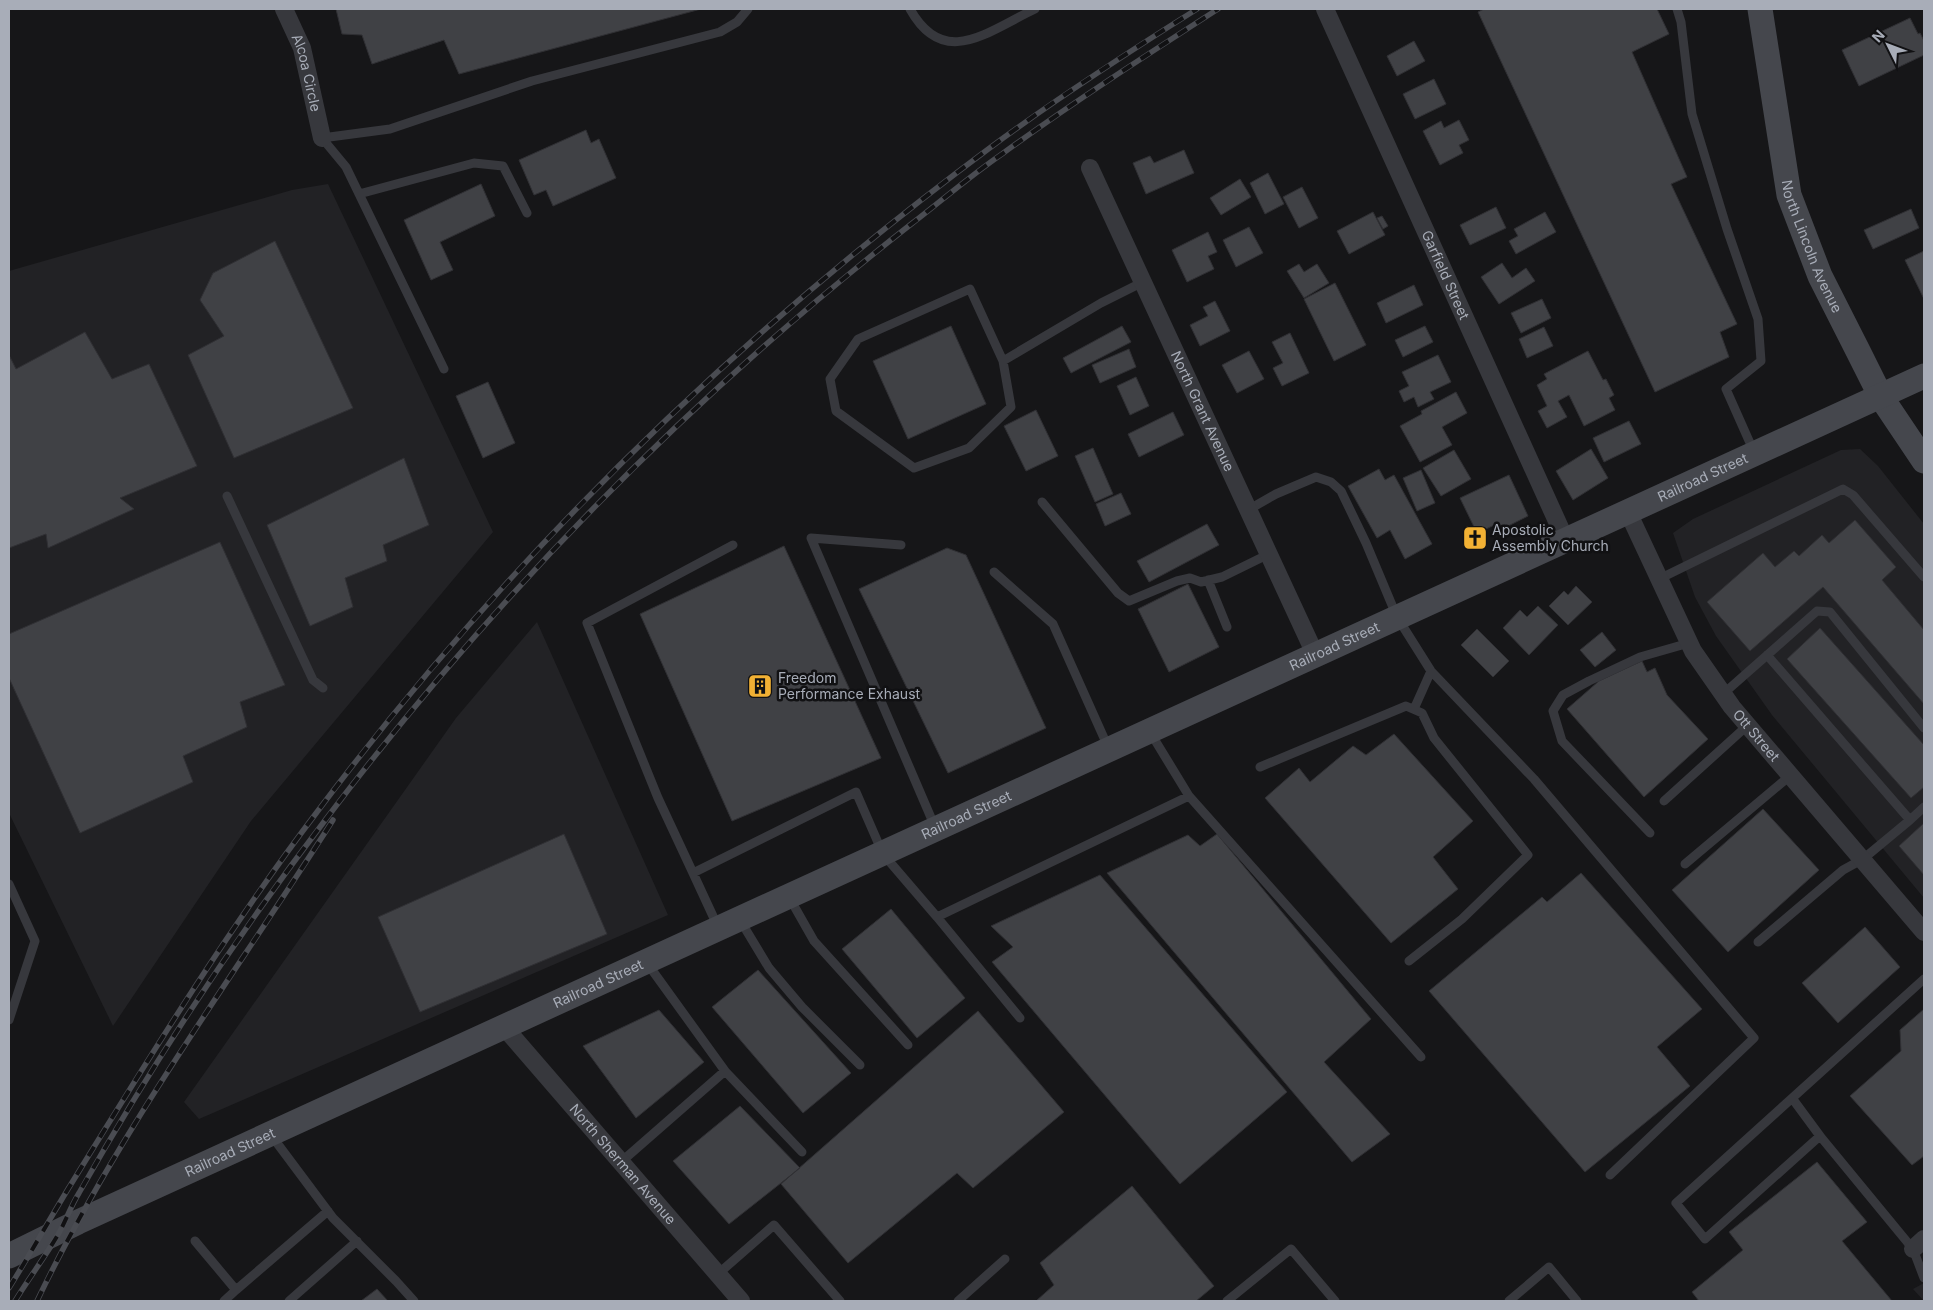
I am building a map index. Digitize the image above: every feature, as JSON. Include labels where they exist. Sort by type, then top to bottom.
[{"type":"main road","name":"North Lincoln Avenue","points":[[1760,9],[1789,195],[1820,276],[1881,397],[1924,461]]},
{"type":"main road","name":"Railroad Street","points":[[9,1256],[78,1222],[730,925],[1315,654],[1755,455],[1924,376]]},
{"type":"street","name":"Alcoa Circle","points":[[284,9],[302,48],[322,138]]},
{"type":"street","name":"Garfield Street","points":[[1325,9],[1566,541]]},
{"type":"street","name":"North Grant Avenue","points":[[1090,168],[1315,654]]},
{"type":"street","name":"Ott Street","points":[[1628,512],[1689,642],[1723,694],[1924,932]]},
{"type":"street","name":"North Sherman Avenue","points":[[505,1028],[741,1301]]},
{"type":"lane","points":[[322,138],[390,129],[532,81],[720,32],[737,22],[748,9]]},
{"type":"lane","points":[[913,10],[930,35],[939,40],[956,44],[971,40],[1035,9]]},
{"type":"lane","points":[[1677,9],[1681,22],[1692,114],[1727,229],[1758,319],[1761,361],[1726,389],[1755,455]]},
{"type":"lane","points":[[322,138],[346,167],[444,369]]},
{"type":"lane","points":[[359,194],[474,163],[503,166],[527,213]]},
{"type":"lane","points":[[1003,361],[1101,303],[1143,282]]},
{"type":"lane","points":[[970,289],[1003,361],[1011,407],[969,448],[914,468],[836,411],[830,379],[858,339],[970,289]]},
{"type":"lane","points":[[1248,510],[1276,494],[1316,477],[1331,482],[1341,492],[1366,543],[1397,617],[1431,671],[1534,779],[1754,1038],[1610,1175]]},
{"type":"lane","points":[[1659,579],[1843,489],[1853,495],[1924,577]]},
{"type":"lane","points":[[227,496],[313,680],[323,688]]},
{"type":"lane","points":[[1042,502],[1118,593],[1129,601],[1177,581],[1190,578],[1201,582],[1222,577],[1269,554]]},
{"type":"lane","points":[[901,545],[811,538],[936,829]]},
{"type":"lane","points":[[733,545],[587,623],[658,798],[693,873],[730,925],[802,1007],[860,1065]]},
{"type":"lane","points":[[994,572],[1053,624],[1109,750]]},
{"type":"lane","points":[[1208,580],[1227,627]]},
{"type":"lane","points":[[1723,694],[1817,611],[1830,612],[1924,728]]},
{"type":"lane","points":[[1650,833],[1562,741],[1553,711],[1563,695],[1590,681],[1640,657],[1689,642]]},
{"type":"lane","points":[[1767,656],[1910,820]]},
{"type":"lane","points":[[1414,709],[1431,671]]},
{"type":"lane","points":[[1260,767],[1406,706],[1422,713],[1434,738],[1528,855],[1462,919],[1409,961]]},
{"type":"lane","points":[[1664,800],[1748,725]]},
{"type":"lane","points":[[1149,731],[1189,796],[1421,1057]]},
{"type":"lane","points":[[1685,864],[1790,775]]},
{"type":"lane","points":[[693,873],[856,792],[883,854],[1020,1018]]},
{"type":"lane","points":[[937,918],[1189,796]]},
{"type":"lane","points":[[1758,942],[1843,870],[1863,860],[1924,807]]},
{"type":"lane","points":[[9,884],[35,941],[9,1020]]},
{"type":"lane","points":[[789,897],[814,941],[908,1045]]},
{"type":"lane","points":[[647,963],[725,1071],[802,1152]]},
{"type":"lane","points":[[1820,1136],[1705,1239],[1676,1202],[1924,979]]},
{"type":"lane","points":[[621,1162],[725,1071]]},
{"type":"lane","points":[[1792,1098],[1820,1136],[1919,1244],[1924,1278]]},
{"type":"lane","points":[[271,1135],[328,1211],[414,1301]]},
{"type":"lane","points":[[224,1301],[328,1211]]},
{"type":"lane","points":[[718,1274],[774,1225],[840,1301]]},
{"type":"lane","points":[[195,1241],[236,1290]]},
{"type":"lane","points":[[289,1301],[357,1241]]},
{"type":"lane","points":[[1227,1301],[1291,1249],[1335,1301]]},
{"type":"lane","points":[[958,1301],[1005,1259]]},
{"type":"lane","points":[[1510,1301],[1549,1268],[1578,1301]]},
{"type":"shaded area","points":[[328,184],[493,532],[251,821],[113,1026],[9,813],[9,271],[292,190]]},
{"type":"shaded area","points":[[1860,449],[1878,466],[1924,524],[1924,898],[1772,715],[1716,636],[1695,597],[1673,533],[1693,519],[1841,450]]},
{"type":"shaded area","points":[[537,622],[668,915],[199,1119],[184,1102],[456,718]]},
{"type":"shaded area","points":[[1924,1283],[1924,1301],[1913,1289]]},
{"type":"building","points":[[336,9],[701,9],[459,74],[444,40],[372,64],[362,35],[342,34]]},
{"type":"building","points":[[1484,9],[1657,9],[1669,34],[1632,52],[1687,177],[1671,184],[1737,324],[1720,332],[1729,357],[1655,392],[1478,12]]},
{"type":"building","points":[[1910,18],[1924,41],[1924,55],[1859,86],[1842,50]]},
{"type":"building","points":[[1414,41],[1425,61],[1397,76],[1387,56]]},
{"type":"building","points":[[1434,79],[1446,104],[1415,119],[1403,94]]},
{"type":"building","points":[[1459,120],[1469,140],[1459,145],[1463,153],[1440,165],[1423,131],[1441,121],[1444,128]]},
{"type":"building","points":[[586,130],[591,143],[599,139],[616,178],[553,206],[546,190],[534,195],[519,160]]},
{"type":"building","points":[[1184,150],[1194,173],[1146,194],[1133,163],[1150,156],[1154,163]]},
{"type":"building","points":[[1268,173],[1284,204],[1265,214],[1250,183]]},
{"type":"building","points":[[1240,179],[1251,197],[1221,215],[1210,198]]},
{"type":"building","points":[[481,184],[495,216],[440,242],[453,270],[431,280],[404,220]]},
{"type":"building","points":[[1302,187],[1318,218],[1299,228],[1283,197]]},
{"type":"building","points":[[1496,207],[1506,228],[1470,245],[1460,225]]},
{"type":"building","points":[[1911,209],[1919,228],[1873,249],[1864,230]]},
{"type":"building","points":[[1373,212],[1385,235],[1349,254],[1337,231]]},
{"type":"building","points":[[1545,212],[1556,232],[1516,254],[1509,241],[1518,236],[1514,229]]},
{"type":"building","points":[[1382,216],[1388,226],[1383,229],[1377,218]]},
{"type":"building","points":[[1249,227],[1263,253],[1236,267],[1223,240]]},
{"type":"building","points":[[1208,232],[1217,252],[1208,256],[1214,269],[1187,282],[1172,250]]},
{"type":"building","points":[[275,241],[353,408],[234,458],[188,355],[224,336],[200,300],[213,273]]},
{"type":"building","points":[[1924,251],[1924,299],[1905,260]]},
{"type":"building","points":[[1502,263],[1512,278],[1526,268],[1535,281],[1499,304],[1481,277]]},
{"type":"building","points":[[1299,264],[1304,272],[1317,264],[1329,283],[1304,298],[1287,271]]},
{"type":"building","points":[[1335,283],[1366,345],[1334,361],[1304,299]]},
{"type":"building","points":[[1414,285],[1423,305],[1386,323],[1377,303]]},
{"type":"building","points":[[1542,299],[1551,318],[1521,333],[1511,313]]},
{"type":"building","points":[[1215,301],[1230,331],[1200,346],[1190,325],[1208,316],[1203,307]]},
{"type":"building","points":[[951,326],[986,404],[908,439],[873,361]]},
{"type":"building","points":[[1122,326],[1131,342],[1071,373],[1063,358]]},
{"type":"building","points":[[1425,326],[1433,342],[1403,357],[1395,340]]},
{"type":"building","points":[[1544,327],[1553,346],[1527,358],[1519,339]]},
{"type":"building","points":[[85,332],[112,379],[149,364],[197,466],[120,498],[134,509],[48,548],[46,534],[9,548],[9,355],[16,369]]},
{"type":"building","points":[[1290,333],[1309,373],[1282,386],[1273,368],[1283,363],[1272,342]]},
{"type":"building","points":[[1129,349],[1136,367],[1100,383],[1092,365]]},
{"type":"building","points":[[1249,351],[1264,379],[1237,393],[1222,365]]},
{"type":"building","points":[[1588,351],[1603,380],[1606,379],[1614,395],[1609,398],[1615,410],[1584,426],[1569,395],[1558,401],[1567,417],[1547,428],[1538,411],[1547,406],[1537,385],[1547,379],[1544,374]]},
{"type":"building","points":[[1438,355],[1451,382],[1430,392],[1434,399],[1418,407],[1414,397],[1404,402],[1399,391],[1409,386],[1402,372]]},
{"type":"building","points":[[1136,377],[1149,406],[1130,415],[1117,386]]},
{"type":"building","points":[[488,382],[515,443],[483,458],[456,396]]},
{"type":"building","points":[[1456,392],[1467,413],[1442,427],[1452,445],[1420,462],[1400,426],[1422,414],[1421,411]]},
{"type":"building","points":[[1036,410],[1058,456],[1026,471],[1004,426]]},
{"type":"building","points":[[1173,412],[1184,435],[1139,457],[1128,434]]},
{"type":"building","points":[[1629,421],[1641,444],[1604,462],[1593,438]]},
{"type":"building","points":[[1093,448],[1113,494],[1095,502],[1075,456]]},
{"type":"building","points":[[1591,449],[1608,478],[1573,500],[1556,471]]},
{"type":"building","points":[[1454,450],[1471,479],[1441,496],[1423,468]]},
{"type":"building","points":[[404,458],[429,525],[383,545],[387,561],[345,578],[353,607],[310,626],[267,525]]},
{"type":"building","points":[[1379,469],[1385,480],[1394,475],[1432,544],[1405,559],[1390,530],[1377,538],[1348,486]]},
{"type":"building","points":[[1421,470],[1435,503],[1417,511],[1403,478]]},
{"type":"building","points":[[1509,475],[1528,516],[1502,529],[1499,523],[1477,533],[1460,498]]},
{"type":"building","points":[[1121,493],[1131,514],[1105,526],[1096,504]]},
{"type":"building","points":[[1855,520],[1896,567],[1882,580],[1924,630],[1924,704],[1823,587],[1750,651],[1707,602],[1763,553],[1775,567],[1794,551],[1799,556],[1822,535],[1829,543]]},
{"type":"building","points":[[1207,524],[1219,545],[1149,582],[1137,561]]},
{"type":"building","points":[[220,542],[285,685],[240,702],[247,727],[183,756],[193,782],[80,833],[9,678],[9,634]]},
{"type":"building","name":"Freedom Performance Exhaust","points":[[784,546],[881,758],[732,821],[640,614]]},
{"type":"building","points":[[947,548],[966,555],[1046,728],[948,773],[859,589]]},
{"type":"building","points":[[1188,584],[1219,647],[1169,672],[1138,609]]},
{"type":"building","points":[[1576,586],[1592,602],[1568,625],[1549,606],[1564,591],[1568,595]]},
{"type":"building","points":[[1538,606],[1558,625],[1529,655],[1503,628],[1520,610],[1527,617]]},
{"type":"building","points":[[1820,628],[1924,745],[1924,787],[1911,798],[1787,659]]},
{"type":"building","points":[[1477,629],[1509,661],[1493,677],[1461,645]]},
{"type":"building","points":[[1602,632],[1616,650],[1595,667],[1580,650]]},
{"type":"building","points":[[1642,661],[1647,672],[1655,668],[1667,695],[1708,739],[1644,797],[1567,709],[1599,681]]},
{"type":"building","points":[[1394,734],[1473,821],[1433,857],[1458,889],[1391,943],[1265,798],[1299,768],[1310,782],[1353,746],[1366,755]]},
{"type":"building","points":[[1763,809],[1819,870],[1728,952],[1672,890]]},
{"type":"building","points":[[1924,823],[1924,875],[1899,846]]},
{"type":"building","points":[[564,834],[607,934],[420,1012],[378,917]]},
{"type":"building","points":[[1217,834],[1371,1019],[1324,1062],[1390,1134],[1352,1162],[1107,873],[1188,835],[1200,846]]},
{"type":"building","points":[[1581,873],[1702,1009],[1657,1047],[1690,1086],[1585,1172],[1429,991],[1542,897],[1547,902]]},
{"type":"building","points":[[1100,875],[1287,1092],[1180,1184],[992,962],[1013,947],[991,926]]},
{"type":"building","points":[[891,909],[965,998],[917,1038],[842,949]]},
{"type":"building","points":[[1865,927],[1900,967],[1838,1023],[1802,983]]},
{"type":"building","points":[[758,970],[851,1073],[803,1113],[712,1007]]},
{"type":"building","points":[[1924,1009],[1924,1156],[1912,1165],[1850,1096],[1901,1051],[1900,1030]]},
{"type":"building","points":[[659,1010],[704,1062],[636,1118],[583,1046]]},
{"type":"building","points":[[978,1011],[1064,1112],[973,1188],[957,1173],[848,1263],[781,1184]]},
{"type":"building","points":[[740,1106],[800,1168],[729,1224],[673,1161]]},
{"type":"building","points":[[1817,1162],[1867,1222],[1842,1241],[1892,1301],[1699,1301],[1692,1292],[1743,1250],[1729,1232]]},
{"type":"building","points":[[1132,1186],[1214,1286],[1196,1301],[1036,1301],[1054,1285],[1040,1263]]},
{"type":"building","points":[[377,1289],[388,1301],[361,1301]]},
{"type":"railway","points":[[9,1288],[158,1045],[219,950],[283,857],[390,719],[467,628],[547,540],[630,456],[716,374],[805,295],[897,219],[1041,111],[1197,9]]},
{"type":"railway","points":[[15,1301],[59,1233],[76,1198],[136,1097],[196,1002],[260,909],[326,819],[390,737],[457,657],[527,579],[598,503],[673,430],[750,359],[829,291],[990,162],[1082,98],[1218,9]]},
{"type":"railway","points":[[37,1301],[103,1176],[178,1056],[333,820]]},
{"type":"place","name":"Apostolic Assembly Church","points":[[1475,538]]},
{"type":"place","name":"Freedom Performance Exhaust","points":[[760,686]]}]
